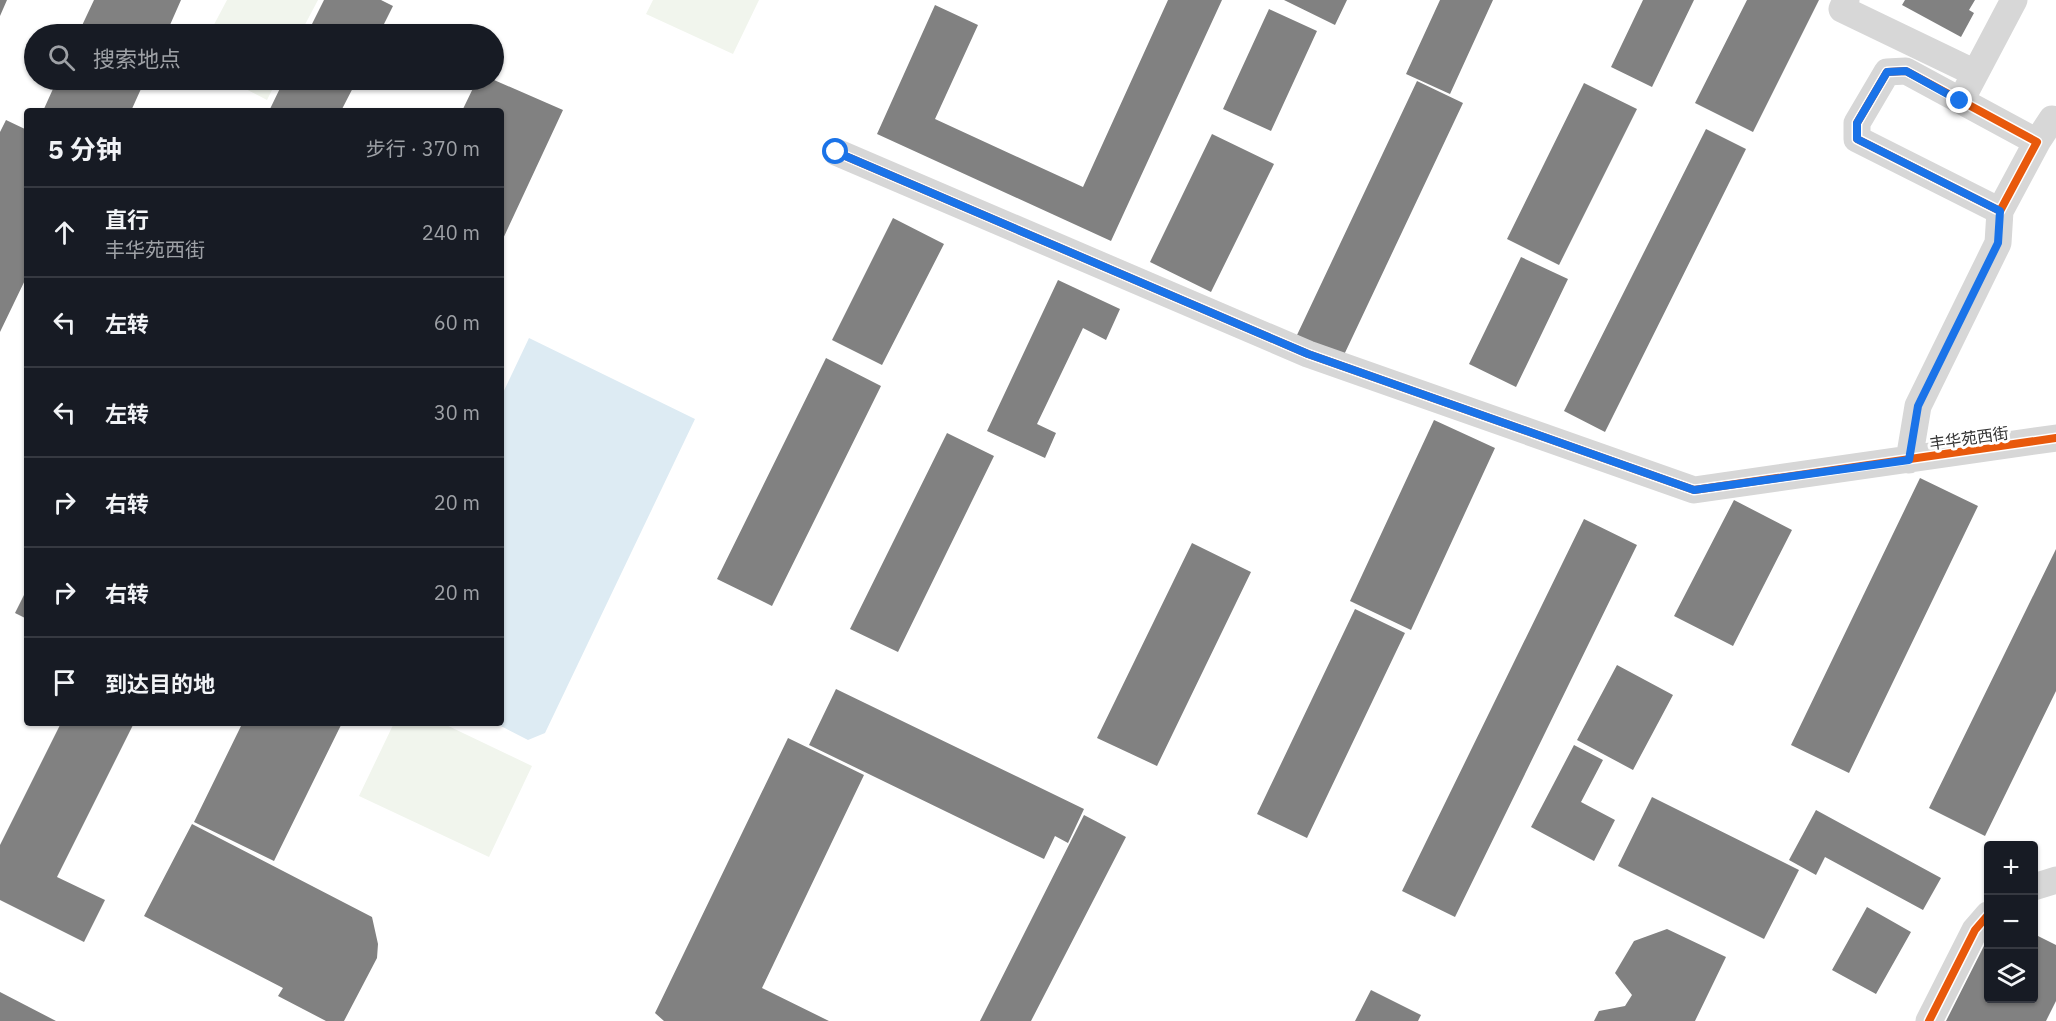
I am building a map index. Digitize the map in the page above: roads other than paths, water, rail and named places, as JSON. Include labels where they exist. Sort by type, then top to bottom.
[{"type":"street","points":[[1846,0],[1842,9],[1975,73]]},
{"type":"street","points":[[1960,101],[2014,0]]},
{"type":"street","points":[[2000,211],[1857,139],[1857,123],[1887,72],[1906,71],[2037,142]]},
{"type":"street","points":[[1909,460],[1918,406],[1998,243],[2000,211],[2037,142],[2052,120],[2056,122]]},
{"type":"street","name":"丰华苑西街","points":[[836,152],[1308,354],[1694,490],[2056,438]]},
{"type":"street","points":[[2038,886],[2056,880]]},
{"type":"street","points":[[1929,1021],[1976,930],[1984,921]]}]
